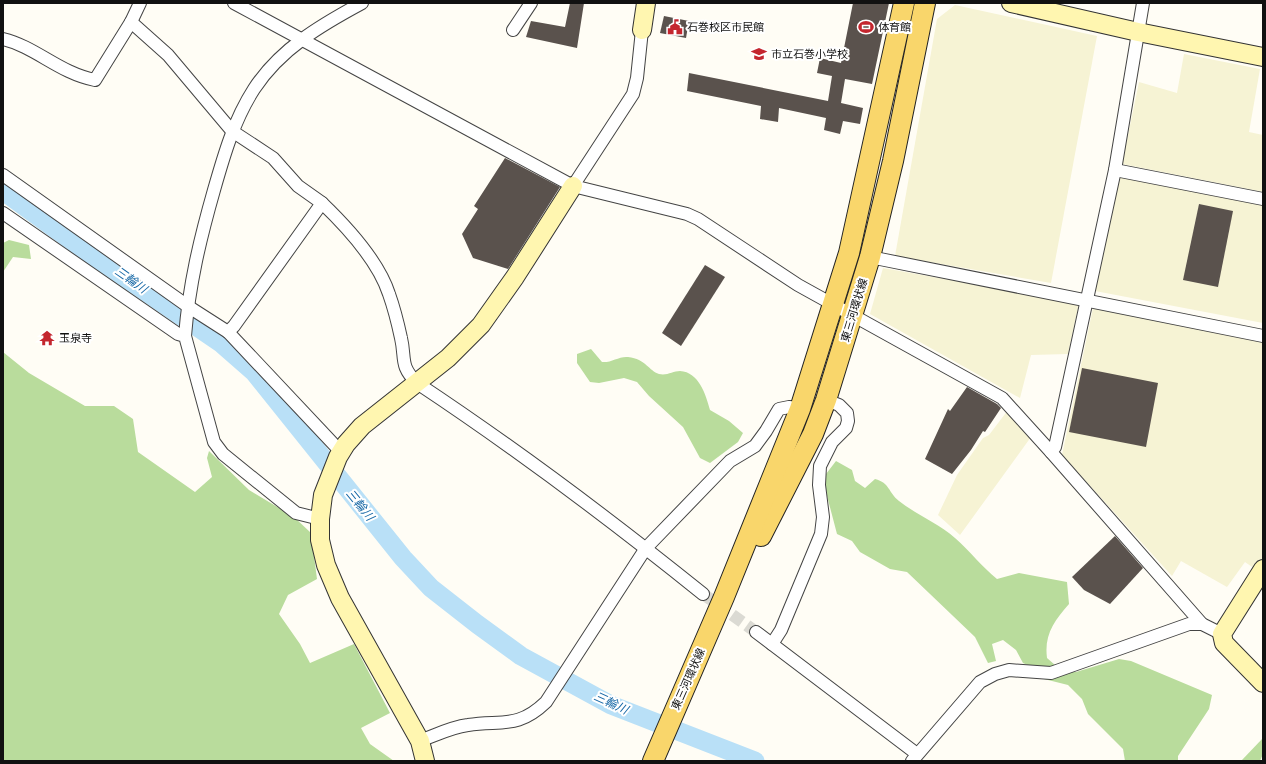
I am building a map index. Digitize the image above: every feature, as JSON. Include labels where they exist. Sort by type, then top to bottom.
[{"type":"main road","name":"東三河環状線","points":[[654,756],[724,597],[800,409],[851,246],[904,3]]},
{"type":"main road","name":"東三河環状線","points":[[724,597],[750,557],[778,507],[813,434],[826,400],[870,258],[893,161],[926,3]]},
{"type":"street","points":[[3,39],[17,42],[52,64],[78,77],[95,80],[131,22],[140,3]]},
{"type":"street","points":[[234,3],[573,186],[687,214],[798,285],[1002,398],[1202,624],[1222,634]]},
{"type":"street","points":[[320,519],[296,513],[223,454],[214,442],[185,334],[192,274],[197,251],[232,131],[254,89],[268,72],[302,39],[362,3]]},
{"type":"street","points":[[513,30],[530,3]]},
{"type":"street","points":[[425,761],[420,741],[340,598],[325,559],[320,540],[322,499],[339,455],[362,426],[417,383],[466,341],[481,325],[515,277],[633,94],[637,78],[646,3]]},
{"type":"street","points":[[1011,3],[1138,32],[1263,57]]},
{"type":"street","points":[[1051,452],[1055,448],[1115,170],[1143,3]]},
{"type":"street","points":[[131,22],[168,55],[232,131],[273,158],[298,186],[322,203],[342,222],[371,259],[389,292],[402,340],[402,357],[406,370],[417,383],[478,425],[646,548],[703,594]]},
{"type":"street","points":[[1115,170],[1263,199]]},
{"type":"street","points":[[3,175],[189,309],[228,332],[339,455]]},
{"type":"street","points":[[228,332],[322,203]]},
{"type":"street","points":[[3,213],[178,334],[185,334]]},
{"type":"street","points":[[870,258],[1263,336]]},
{"type":"street","points":[[772,644],[781,630],[821,534],[823,517],[819,486],[820,466],[832,442],[846,428],[848,421],[847,413],[839,405],[826,400]]},
{"type":"street","points":[[420,741],[455,728],[469,725],[507,723],[518,720],[535,712],[546,702],[646,548],[730,462],[755,446],[779,409],[789,407],[800,409]]},
{"type":"street","points":[[1263,569],[1222,634],[1224,643],[1263,683]]},
{"type":"street","points":[[756,632],[914,758],[980,682],[995,674],[1009,670],[1051,672],[1189,624],[1202,624]]},
{"type":"shaded area","points":[[955,5],[1097,36],[1051,283],[895,256],[937,19]]},
{"type":"shaded area","points":[[1184,54],[1260,69],[1249,132],[1263,135],[1263,192],[1122,164],[1139,82],[1177,93]]},
{"type":"shaded area","points":[[1115,175],[1263,205],[1263,323],[1095,291]]},
{"type":"shaded area","points":[[883,268],[1079,303],[1068,354],[1031,355],[1020,398],[870,314]]},
{"type":"shaded area","points":[[1093,308],[1263,342],[1263,558],[1255,569],[1245,562],[1227,587],[1181,561],[1172,576],[1062,455]]},
{"type":"shaded area","points":[[1008,410],[1031,437],[960,535],[938,515],[957,475],[983,438],[989,435]]},
{"type":"green space","points":[[9,240],[29,245],[31,259],[13,257],[3,272],[3,243]]},
{"type":"green space","points":[[591,349],[602,362],[609,362],[628,357],[643,362],[659,374],[680,371],[687,372],[692,375],[701,385],[710,410],[729,421],[743,433],[738,442],[710,463],[700,458],[683,427],[649,396],[637,382],[624,378],[599,383],[590,382],[577,363],[577,354]]},
{"type":"green space","points":[[3,352],[29,373],[85,406],[114,406],[133,419],[138,452],[195,492],[212,477],[207,458],[209,451],[249,490],[294,517],[311,533],[317,579],[288,595],[279,614],[300,644],[310,663],[354,644],[390,713],[361,728],[370,744],[394,761],[3,761]]},
{"type":"green space","points":[[836,461],[852,470],[855,481],[865,488],[875,479],[884,483],[895,498],[955,538],[997,579],[1019,573],[1067,582],[1069,604],[1051,629],[1046,650],[1047,658],[1063,672],[1076,672],[1119,659],[1131,661],[1212,695],[1209,709],[1178,756],[1178,761],[1125,761],[1123,749],[1088,714],[1082,699],[1068,685],[1044,679],[1034,668],[1023,663],[1016,650],[1003,640],[992,644],[996,661],[988,663],[975,637],[907,572],[890,569],[860,552],[852,541],[837,534],[826,492],[826,474]]},
{"type":"green space","points":[[1263,738],[1263,754],[1260,761],[1241,761]]},
{"type":"building","points":[[570,3],[584,3],[577,48],[526,37],[531,21],[565,27]]},
{"type":"building","points":[[853,3],[889,3],[872,84],[845,79],[841,103],[863,108],[860,124],[843,121],[840,134],[824,130],[826,118],[779,108],[778,122],[760,119],[761,106],[687,91],[689,73],[828,101],[832,76],[817,73],[820,58],[841,63]]},
{"type":"building","name":"石巻校区市民館","points":[[664,16],[689,21],[686,38],[660,33]]},
{"type":"building","points":[[505,158],[560,187],[508,269],[473,258],[462,234],[478,209],[474,206]]},
{"type":"building","points":[[1199,204],[1233,211],[1218,287],[1183,280]]},
{"type":"building","points":[[705,265],[725,277],[681,346],[662,333]]},
{"type":"building","points":[[1082,368],[1158,383],[1146,447],[1069,432]]},
{"type":"building","points":[[967,387],[997,404],[1001,408],[985,432],[983,431],[971,450],[952,474],[925,459],[948,409],[950,411]]},
{"type":"building","points":[[1115,536],[1143,568],[1110,604],[1084,590],[1072,577]]},
{"type":"waterway","name":"三輪川","points":[[3,191],[87,252],[222,344],[254,372],[403,558],[431,588],[477,624],[521,656],[611,705],[755,761]]},
{"type":"tunnel","points":[[703,594],[756,632]]},
{"type":"place","name":"石巻校区市民館","points":[[675,27]]},
{"type":"place","name":"体育館","points":[[866,27]]},
{"type":"place","name":"市立石巻小学校","points":[[759,54]]},
{"type":"place","name":"玉泉寺","points":[[47,338]]}]
